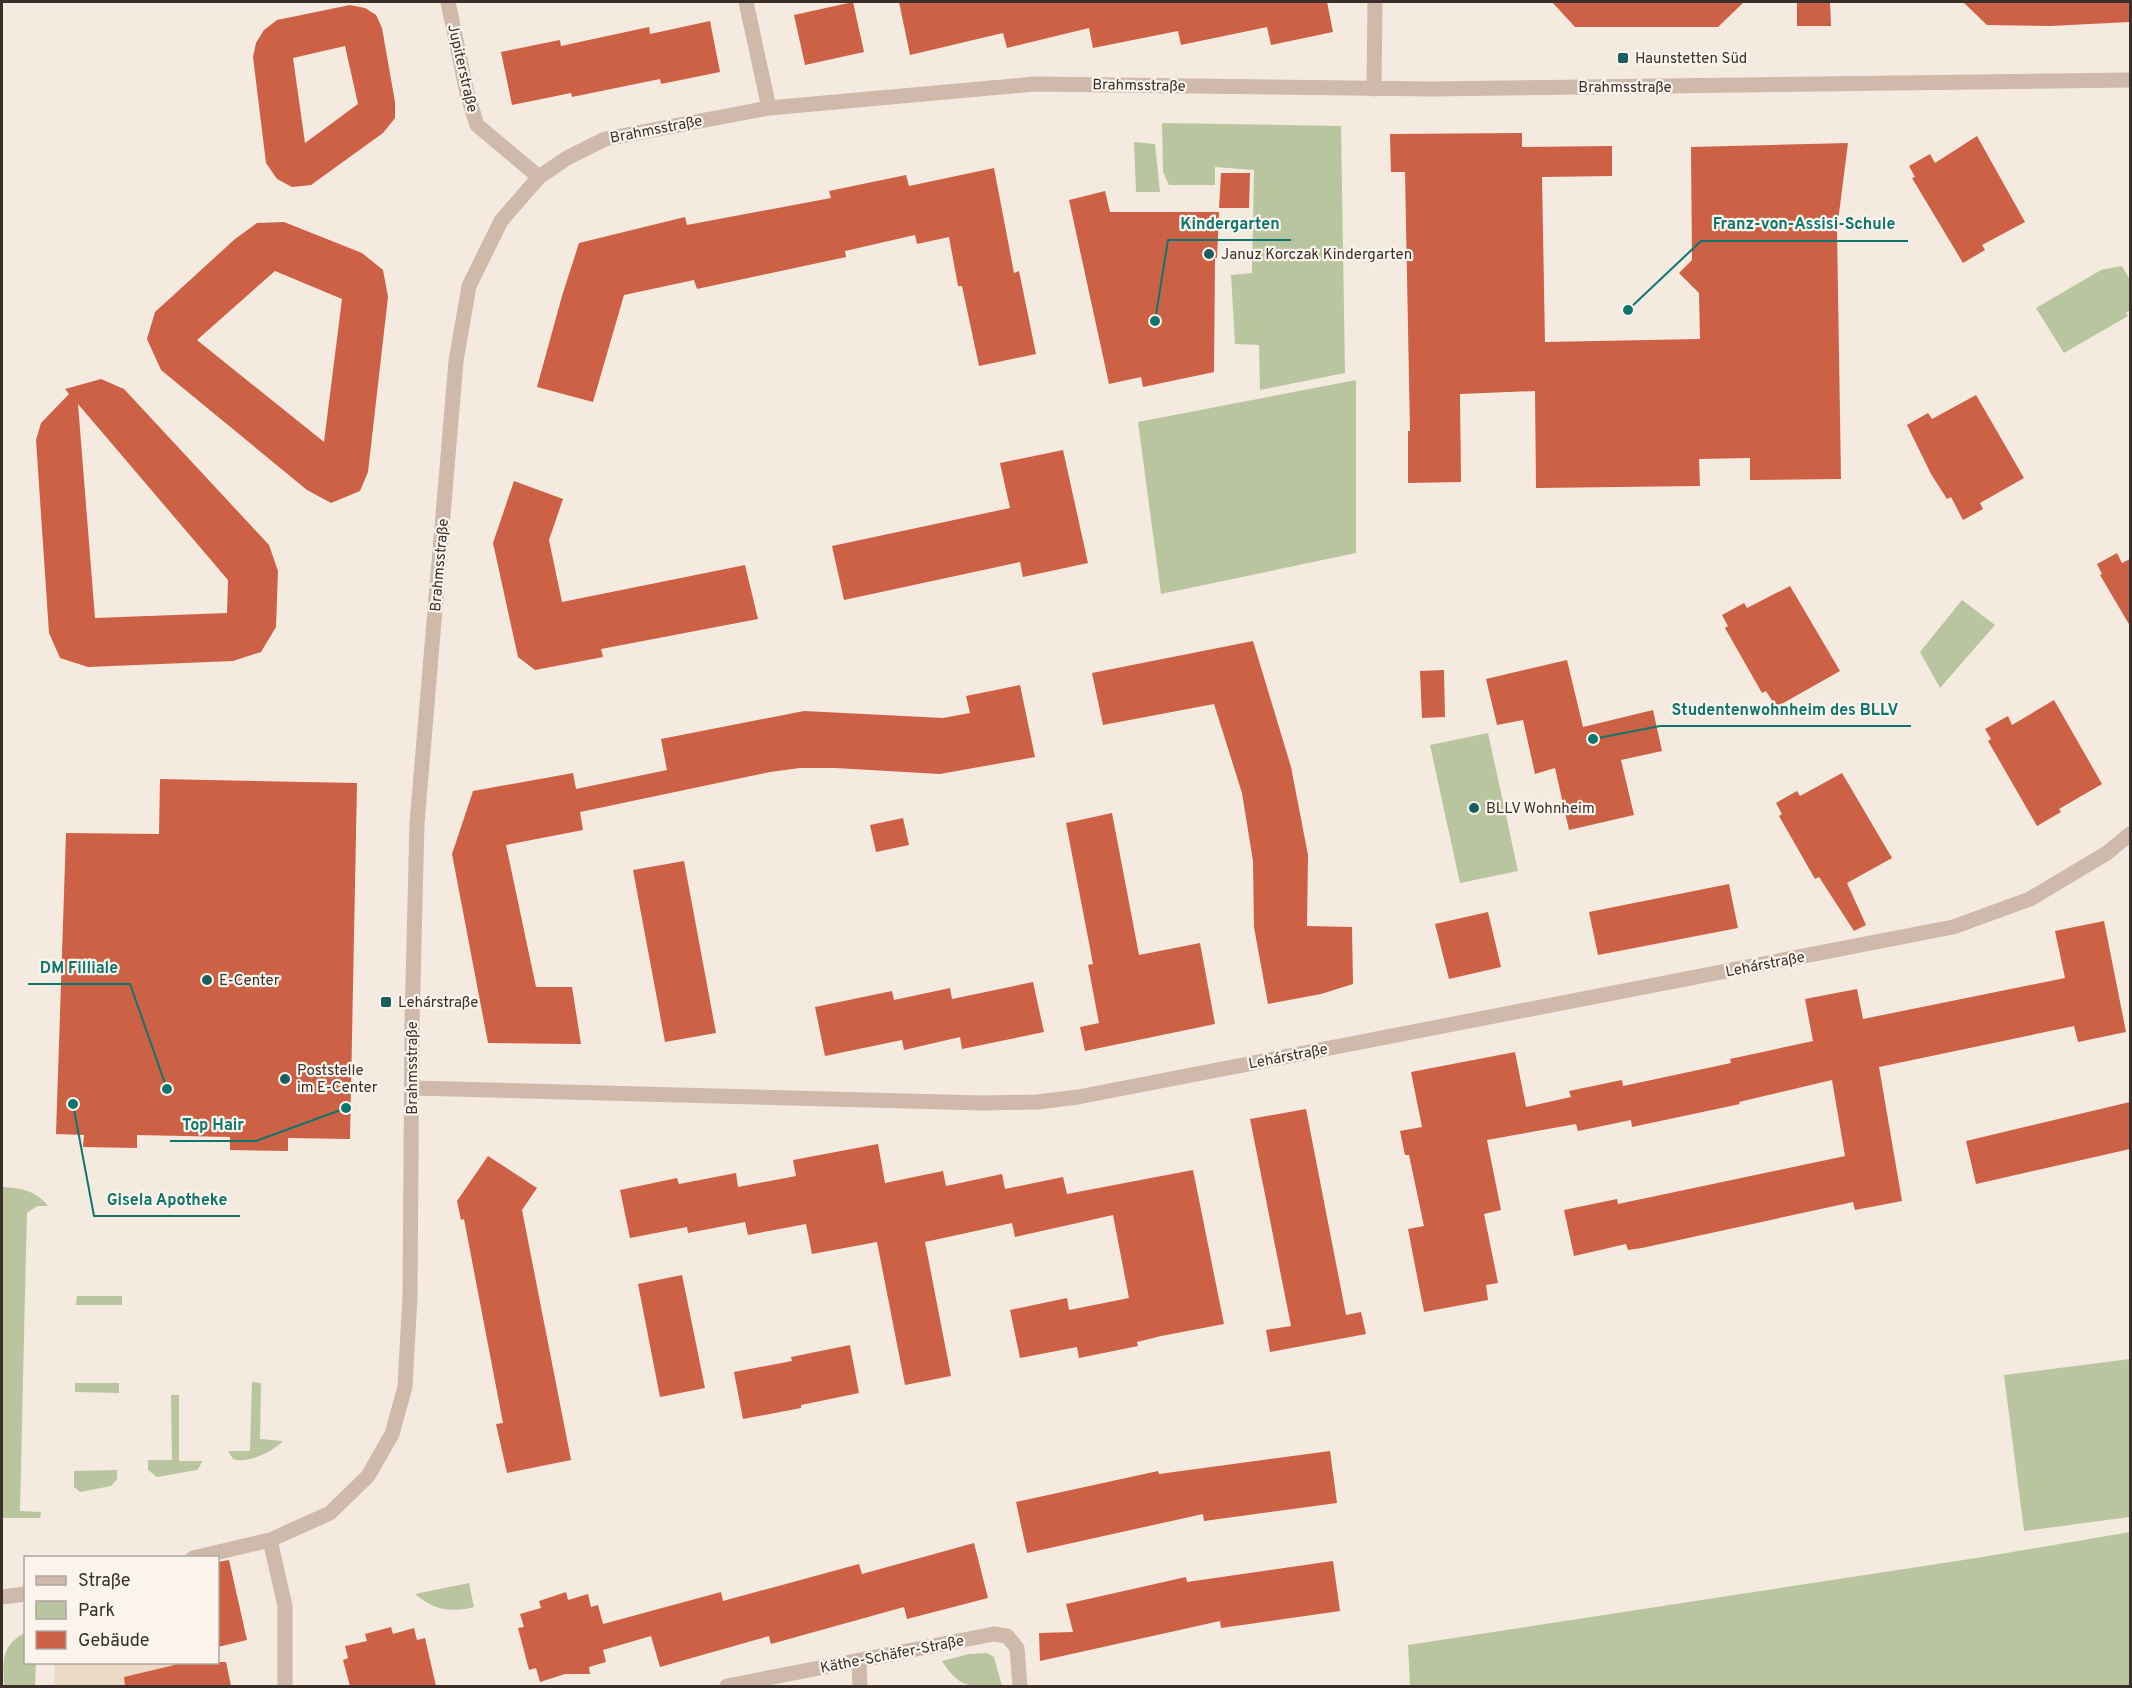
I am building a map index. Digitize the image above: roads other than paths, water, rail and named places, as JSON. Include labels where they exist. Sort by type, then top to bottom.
[{"type":"street","name":"Jupiterstraße","points":[[448,2],[467,93],[477,125],[539,177]]},
{"type":"street","points":[[746,2],[769,108]]},
{"type":"street","points":[[1374,89],[1375,2]]},
{"type":"street","name":"Brahmsstraße","points":[[198,1556],[270,1540],[330,1513],[368,1476],[392,1434],[405,1387],[410,1296],[412,1024],[417,823],[456,361],[469,286],[501,221],[539,177],[567,158],[605,139],[769,108],[1035,84],[1374,89],[2130,80]]},
{"type":"street","name":"Lehárstraße","points":[[413,1088],[983,1103],[1037,1102],[1078,1097],[1953,927],[2030,899],[2107,853],[2130,834]]},
{"type":"street","points":[[270,1540],[285,1606],[285,1686]]},
{"type":"street","points":[[2,1597],[24,1594]]},
{"type":"street","name":"Käthe-Schäfer-Straße","points":[[727,1686],[994,1634],[1007,1636],[1017,1648],[1020,1686]]},
{"type":"street","points":[[859,1661],[860,1686]]},
{"type":"place","name":"Haunstetten Süd","points":[[1623,58]]},
{"type":"place","name":"Januz Korczak Kindergarten","points":[[1209,254]]},
{"type":"place","name":"Franz-von-Assisi-Schule","points":[[1628,310]]},
{"type":"place","name":"Kindergarten","points":[[1155,321]]},
{"type":"place","name":"Studentenwohnheim des BLLV","points":[[1593,739]]},
{"type":"place","name":"BLLV Wohnheim","points":[[1474,808]]},
{"type":"place","name":"E-Center","points":[[207,980]]},
{"type":"place","name":"Lehárstraße","points":[[386,1002]]},
{"type":"place","name":"Poststelle im E-Center","points":[[285,1079]]},
{"type":"place","name":"DM Filliale","points":[[167,1089]]},
{"type":"place","name":"Gisela Apotheke","points":[[73,1104]]},
{"type":"place","name":"Top Hair","points":[[346,1108]]}]
